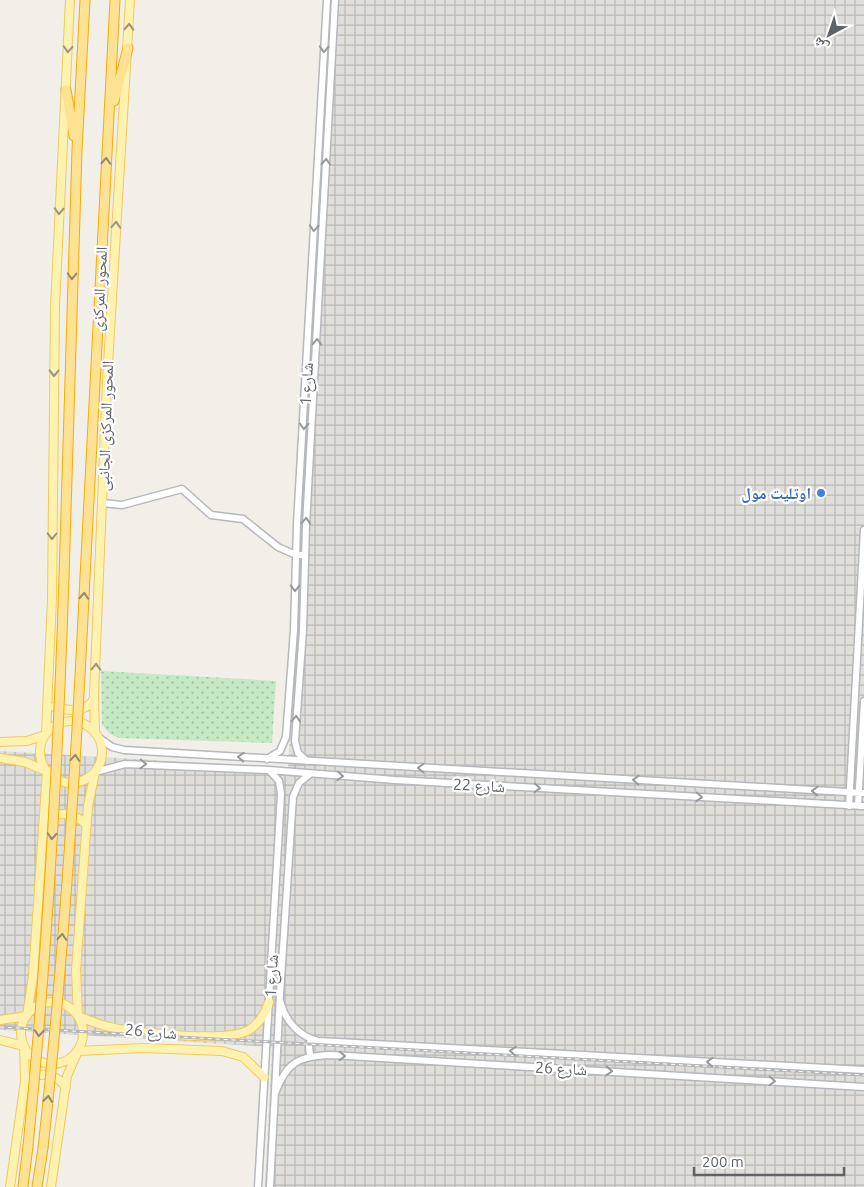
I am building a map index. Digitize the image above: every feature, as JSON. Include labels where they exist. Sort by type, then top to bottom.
[{"type":"highway","name":"المحور المركزى","points":[[23,1187],[38,1049],[60,693],[77,150],[85,0]]},
{"type":"highway","name":"المحور المركزى","points":[[37,1187],[43,1148],[61,958],[79,711],[115,0]]},
{"type":"highway","points":[[108,121],[128,48]]},
{"type":"highway","points":[[66,90],[77,150]]},
{"type":"main road","points":[[10,1187],[25,1081],[22,1031],[27,1016],[33,976],[45,820],[46,771],[41,761],[40,750],[46,734],[48,700],[52,599],[55,297],[70,0]]},
{"type":"main road","name":"المحور المركزى الجانبى","points":[[97,735],[94,697],[106,381],[130,0]]},
{"type":"main road","points":[[48,700],[57,708],[83,709],[92,703],[94,697]]},
{"type":"main road","points":[[51,1187],[69,1069],[78,1051],[83,1033],[78,1016],[76,970],[86,824],[95,772],[102,757],[102,747],[97,735],[82,723],[70,721],[54,726],[46,734],[27,742],[1,742],[1,759],[25,762],[46,771],[58,781],[68,783],[83,781],[95,772]]},
{"type":"main road","points":[[45,820],[51,816],[66,814],[81,819],[86,824]]},
{"type":"main road","name":"شارع 26","points":[[78,1016],[123,1030],[227,1035],[242,1033],[259,1022],[269,1002]]},
{"type":"main road","points":[[0,1020],[27,1016],[38,1006],[53,1003],[68,1007],[78,1016]]},
{"type":"main road","points":[[173,1048],[179,1041],[176,1034]]},
{"type":"main road","points":[[0,1040],[24,1046],[34,1058],[52,1064],[69,1059],[78,1051]]},
{"type":"main road","name":"شارع 26","points":[[78,1051],[173,1048],[232,1052],[248,1061],[264,1077]]},
{"type":"main road","points":[[25,1081],[40,1074],[48,1075],[61,1081],[66,1087]]},
{"type":"street","name":"شارع 1","points":[[266,759],[280,751],[286,737],[294,630],[296,555],[326,0]]},
{"type":"street","name":"شارع 1","points":[[308,762],[298,753],[295,740],[303,630],[305,555],[334,0]]},
{"type":"street","points":[[316,199],[324,200]]},
{"type":"street","points":[[102,503],[122,505],[182,490],[212,515],[247,521],[268,540],[296,555],[305,555]]},
{"type":"street","points":[[849,806],[864,530]]},
{"type":"street","points":[[861,806],[864,701]]},
{"type":"street","name":"شارع 22","points":[[97,735],[112,747],[124,750],[861,793]]},
{"type":"street","points":[[124,750],[125,764]]},
{"type":"street","name":"شارع 22","points":[[95,772],[125,764],[269,770],[466,784],[861,806]]},
{"type":"street","name":"شارع 1","points":[[258,1187],[281,794],[279,781],[269,770]]},
{"type":"street","points":[[466,771],[466,784]]},
{"type":"street","name":"شارع 1","points":[[270,1187],[294,792],[299,783],[310,774]]},
{"type":"street","points":[[667,795],[668,782]]},
{"type":"street","points":[[275,884],[287,885]]},
{"type":"street","points":[[276,1091],[282,1077],[292,1065],[310,1056],[309,1046],[311,1039],[291,1024],[280,1001]]},
{"type":"street","name":"شارع 26","points":[[311,1039],[864,1070]]},
{"type":"street","points":[[492,1050],[492,1064]]},
{"type":"street","name":"شارع 26","points":[[310,1056],[492,1064],[864,1087]]},
{"type":"shaded area","points":[[331,0],[864,0],[864,1187],[265,1187],[272,1047],[0,1030],[0,751],[288,768]]},
{"type":"green space","points":[[101,671],[276,681],[272,743],[119,738],[110,734],[102,725]]},
{"type":"railway","points":[[0,1027],[864,1075]]},
{"type":"place","name":"اوتليت مول","points":[[821,493]]}]
